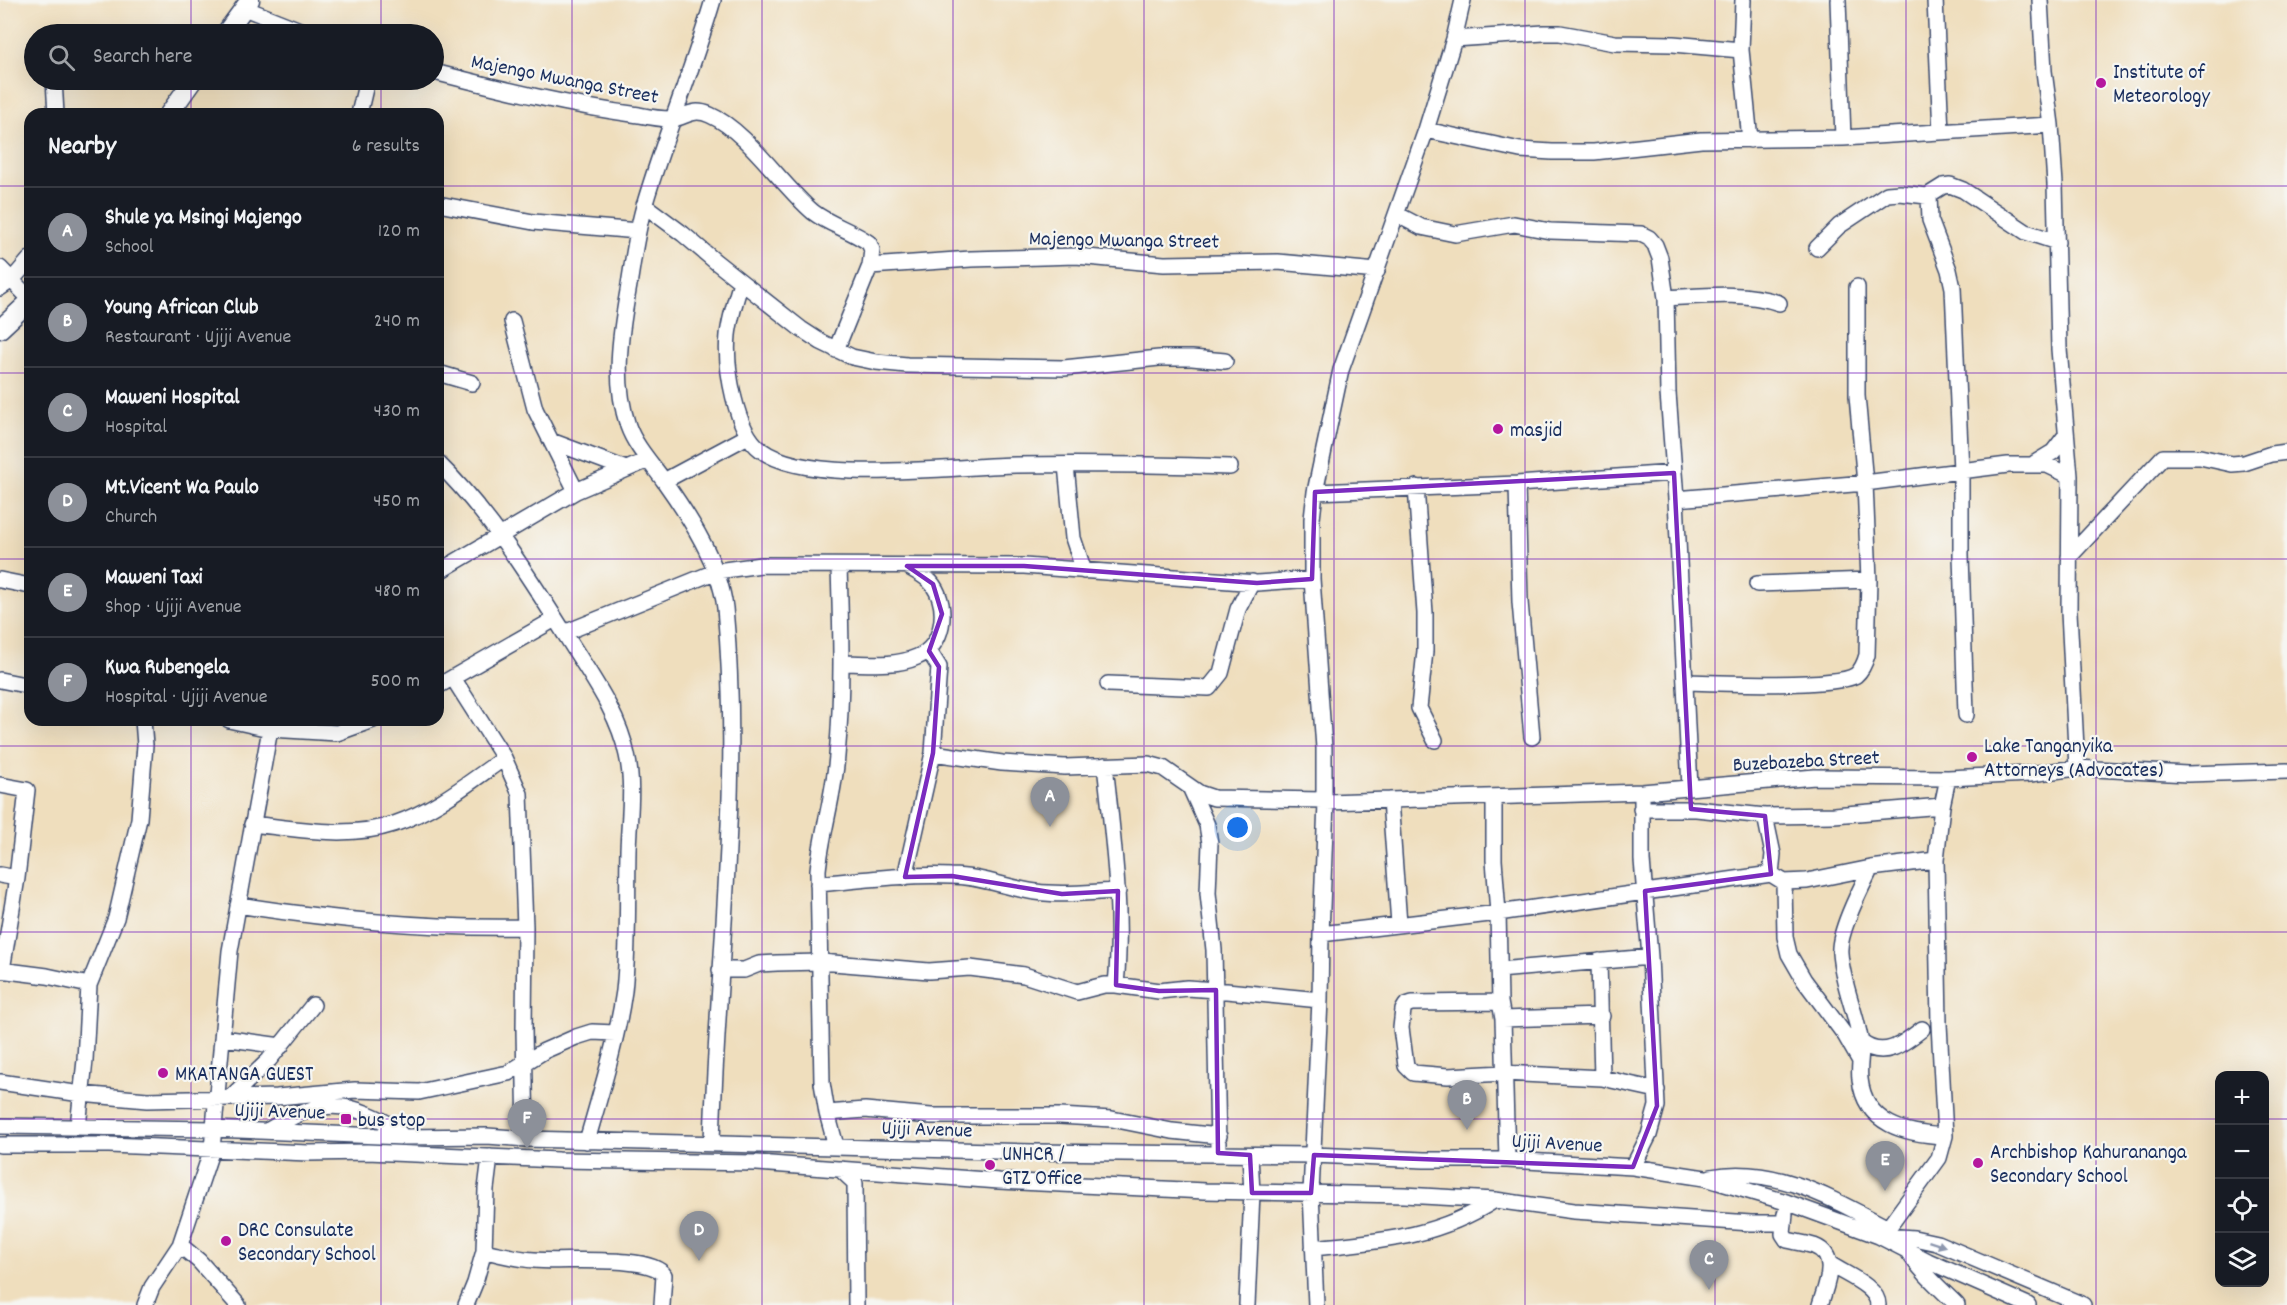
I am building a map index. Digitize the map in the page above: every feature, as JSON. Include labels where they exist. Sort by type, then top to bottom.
[{"type":"main road","points":[[232,24],[247,4]]},
{"type":"main road","points":[[173,108],[186,90]]},
{"type":"main road","points":[[0,329],[24,306]]},
{"type":"street","points":[[712,0],[700,43],[644,205],[618,356],[620,397],[629,430],[664,481],[717,571],[724,603],[731,754],[730,814],[712,1143]]},
{"type":"street","points":[[1316,1305],[1311,1193],[1320,1000],[1325,801],[1324,748],[1312,579],[1312,519],[1315,492],[1341,370],[1398,215],[1454,39],[1463,0]]},
{"type":"street","points":[[1743,0],[1741,50],[1750,140]]},
{"type":"street","points":[[1838,0],[1843,138]]},
{"type":"street","points":[[1935,0],[1941,132]]},
{"type":"street","points":[[2040,0],[2044,71],[2051,125],[2057,242],[2059,349],[2070,476],[2069,612],[2077,768]]},
{"type":"street","points":[[247,4],[289,24]]},
{"type":"street","points":[[1454,39],[1560,33],[1615,43],[1673,44],[1741,50]]},
{"type":"street","name":"Majengo Mwanga Street","points":[[444,74],[534,96],[637,115],[673,119],[693,112],[711,115],[756,153],[795,196],[815,213],[869,243],[872,250],[870,266],[941,260],[1076,256],[1164,264],[1278,262],[1377,271]]},
{"type":"street","points":[[55,90],[56,108]]},
{"type":"street","points":[[360,108],[365,90]]},
{"type":"street","points":[[1426,130],[1489,144],[1552,152],[1594,152],[1701,141],[1791,137],[1843,138],[2051,125]]},
{"type":"street","points":[[1817,248],[1839,226],[1887,194],[1900,192],[1921,196],[1929,195],[1943,186],[1956,186],[2026,232],[2057,242]]},
{"type":"street","points":[[1929,195],[1930,220],[1953,288],[1961,471],[1966,715]]},
{"type":"street","points":[[444,205],[533,222],[638,231]]},
{"type":"street","points":[[644,205],[801,329],[852,357],[907,365],[1064,368],[1159,358],[1225,361]]},
{"type":"street","points":[[1398,215],[1421,227],[1455,234],[1514,224],[1550,231],[1641,234],[1655,245],[1660,258],[1666,298],[1668,393],[1676,499],[1690,788]]},
{"type":"street","points":[[6,284],[24,265]]},
{"type":"street","points":[[836,350],[870,266]]},
{"type":"street","points":[[0,268],[6,284],[24,296]]},
{"type":"street","points":[[741,282],[728,334],[728,356],[735,396],[748,436],[759,449],[774,458],[807,468],[844,471],[1066,465],[1230,467]]},
{"type":"street","points":[[1686,682],[1766,684],[1838,680],[1857,675],[1867,655],[1869,580],[1865,483],[1857,396],[1857,287]]},
{"type":"street","points":[[1666,298],[1744,295],[1762,297],[1779,303]]},
{"type":"street","points":[[512,321],[535,409],[574,487]]},
{"type":"street","points":[[444,375],[472,383]]},
{"type":"street","points":[[2035,463],[2053,452],[2066,435]]},
{"type":"street","points":[[664,481],[748,436]]},
{"type":"street","points":[[550,441],[626,469]]},
{"type":"street","points":[[574,487],[579,452]]},
{"type":"street","points":[[2069,557],[2163,457],[2200,457],[2232,464],[2287,452]]},
{"type":"street","points":[[444,569],[500,537],[574,487],[648,460]]},
{"type":"street","points":[[1676,499],[1865,483],[2035,463],[2046,465],[2070,476]]},
{"type":"street","points":[[1066,465],[1073,538],[1084,571]]},
{"type":"street","points":[[444,469],[456,480],[500,537],[564,633],[608,706],[623,738],[627,756],[630,806],[624,991],[587,1141]]},
{"type":"street","points":[[1315,492],[1517,484],[1674,473]]},
{"type":"street","points":[[1517,484],[1520,602],[1532,737]]},
{"type":"street","points":[[1416,487],[1425,613],[1425,651],[1419,708],[1435,740]]},
{"type":"street","points":[[564,633],[717,571],[760,566],[1024,566],[1252,582],[1312,579]]},
{"type":"street","points":[[842,663],[885,664],[908,660],[929,651],[936,643],[942,614],[939,599],[933,584],[907,566]]},
{"type":"street","points":[[836,1146],[822,1083],[818,884],[821,842],[837,758],[842,663],[839,567]]},
{"type":"street","points":[[0,580],[24,585]]},
{"type":"street","points":[[1757,584],[1869,580]]},
{"type":"street","points":[[1108,684],[1209,688],[1221,673],[1238,609],[1252,582]]},
{"type":"street","points":[[444,683],[555,619]]},
{"type":"street","points":[[905,877],[933,753],[939,667],[929,651]]},
{"type":"street","points":[[453,678],[504,758],[519,794],[525,927],[526,1139]]},
{"type":"street","points":[[0,680],[24,685]]},
{"type":"street","points":[[78,1127],[89,986],[116,918],[134,842],[146,745],[144,726]]},
{"type":"street","points":[[256,726],[270,729],[337,733],[356,726]]},
{"type":"street","points":[[145,1305],[152,1287],[180,1245],[212,1149],[213,1129],[224,1097],[226,984],[270,729]]},
{"type":"street","name":"Buzebazeba Street","points":[[933,753],[1002,763],[1065,766],[1148,764],[1163,768],[1199,793],[1214,798],[1325,801],[1642,792],[1815,777],[1948,778],[2030,774],[2077,768],[2187,774],[2287,771]]},
{"type":"street","points":[[252,824],[336,831],[367,830],[393,825],[430,807],[504,758]]},
{"type":"street","points":[[1105,765],[1118,891],[1119,950],[1116,985]]},
{"type":"street","points":[[1705,1179],[1721,1175],[1759,1176],[1799,1185],[1884,1232],[1939,1158],[1945,1136],[1939,1024],[1936,860],[1942,806],[1948,778]]},
{"type":"street","points":[[0,785],[27,790],[17,878],[1,970],[47,976],[89,986]]},
{"type":"street","points":[[1190,787],[1199,804],[1209,834],[1208,893],[1216,990],[1218,1153]]},
{"type":"street","points":[[1633,1167],[1654,1119],[1657,1090],[1642,860],[1642,792]]},
{"type":"street","points":[[1494,797],[1494,860],[1500,1002],[1503,1019],[1507,1160]]},
{"type":"street","points":[[1390,800],[1399,924]]},
{"type":"street","points":[[1641,809],[1696,809],[1765,816],[1834,815],[1942,806]]},
{"type":"street","points":[[1765,816],[1778,878],[1789,954],[1804,980],[1850,1042],[1860,1062]]},
{"type":"street","points":[[1321,934],[1498,913],[1645,891],[1778,878],[1807,881],[1871,868],[1936,860]]},
{"type":"street","points":[[1871,868],[1855,902],[1840,948],[1841,962],[1861,1042],[1860,1080],[1864,1095],[1876,1115],[1904,1130],[1920,1135],[1945,1136]]},
{"type":"street","points":[[0,876],[17,878]]},
{"type":"street","points":[[818,884],[905,877],[952,876],[1035,892],[1062,894],[1118,891]]},
{"type":"street","points":[[238,905],[299,914],[433,927],[525,927]]},
{"type":"street","points":[[1499,970],[1650,957]]},
{"type":"street","points":[[1599,961],[1602,1078]]},
{"type":"street","points":[[720,970],[744,970],[759,964],[821,962],[929,971],[970,968],[1024,975],[1077,992],[1104,985],[1116,985],[1159,991],[1187,988],[1320,1000]]},
{"type":"street","points":[[1500,1002],[1412,1003],[1406,1005],[1403,1010],[1401,1028],[1406,1066],[1413,1073],[1448,1076],[1504,1073],[1602,1078],[1657,1090]]},
{"type":"street","points":[[224,1097],[281,1046],[313,1005]]},
{"type":"street","points":[[1503,1019],[1602,1016]]},
{"type":"street","points":[[1861,1042],[1872,1050],[1884,1050],[1903,1044],[1922,1029]]},
{"type":"street","points":[[0,1082],[81,1094],[147,1100],[277,1097],[355,1090],[419,1092],[508,1073],[544,1051],[576,1036],[592,1032],[615,1034]]},
{"type":"street","points":[[224,1038],[281,1046]]},
{"type":"street","points":[[267,1131],[299,1113],[315,1107],[334,1105],[349,1107],[378,1118],[394,1126],[403,1137]]},
{"type":"street","points":[[827,1113],[865,1110],[931,1116],[1059,1116],[1112,1119],[1172,1131],[1218,1136]]},
{"type":"street","name":"Ujiji Avenue","points":[[0,1126],[213,1129],[403,1137],[487,1136],[587,1141],[1032,1152],[1314,1155],[1424,1160],[1507,1160],[1633,1167],[1705,1179],[1884,1232],[1937,1243],[2083,1305]]},
{"type":"street","points":[[0,1145],[109,1145],[309,1153],[367,1152],[756,1163],[999,1181],[1252,1193],[1404,1194],[1494,1200],[1574,1211],[1751,1223],[1784,1223]]},
{"type":"street","points":[[1247,1305],[1252,1193],[1250,1155]]},
{"type":"street","points":[[466,1305],[484,1251],[486,1189],[490,1157]]},
{"type":"street","points":[[840,1169],[855,1183],[856,1305]]},
{"type":"street","points":[[1313,1248],[1411,1237],[1462,1219],[1494,1200]]},
{"type":"street","points":[[1786,1202],[1783,1234],[1786,1240],[1821,1250],[1827,1254],[1830,1264],[1820,1305]]},
{"type":"street","name":"Ujiji Avenue","points":[[1884,1232],[1908,1251],[2028,1305]]},
{"type":"street","points":[[180,1245],[200,1261],[238,1305]]},
{"type":"street","points":[[484,1251],[533,1260],[614,1261],[656,1267],[664,1275],[662,1305]]},
{"type":"street","points":[[1908,1251],[1926,1277],[1958,1305]]},
{"type":"street","points":[[1830,1264],[1866,1286],[1876,1298],[1878,1305]]},
{"type":"highlighted area","points":[[1674,473],[1691,809],[1765,816],[1771,874],[1645,891],[1657,1106],[1633,1167],[1314,1155],[1311,1193],[1252,1193],[1250,1155],[1218,1153],[1216,990],[1159,991],[1116,985],[1118,891],[1062,894],[952,876],[905,877],[933,753],[939,667],[929,651],[942,614],[933,584],[907,566],[1024,566],[1257,583],[1312,579],[1315,492]]},
{"type":"place","name":"Institute of Meteorology","points":[[2101,83]]},
{"type":"place","name":"masjid","points":[[1498,429]]},
{"type":"place","name":"Lake Tanganyika Attorneys (Advocates)","points":[[1972,757]]},
{"type":"place","name":"Shule ya Msingi Majengo","points":[[1050,827]]},
{"type":"place","name":"MKATANGA GUEST","points":[[163,1073]]},
{"type":"place","name":"bus stop","points":[[346,1119]]},
{"type":"place","name":"Young African Club","points":[[1467,1130]]},
{"type":"place","name":"Kwa Rubengela","points":[[527,1149]]},
{"type":"place","name":"Archbishop Kahurananga Secondary School","points":[[1978,1163]]},
{"type":"place","name":"UNHCR / GTZ Office","points":[[990,1165]]},
{"type":"place","name":"Maweni Taxi","points":[[1885,1191]]},
{"type":"place","name":"DRC Consulate Secondary School","points":[[226,1241]]},
{"type":"place","name":"Mt.Vicent Wa Paulo","points":[[699,1261]]},
{"type":"place","name":"Maweni Hospital","points":[[1709,1290]]}]
